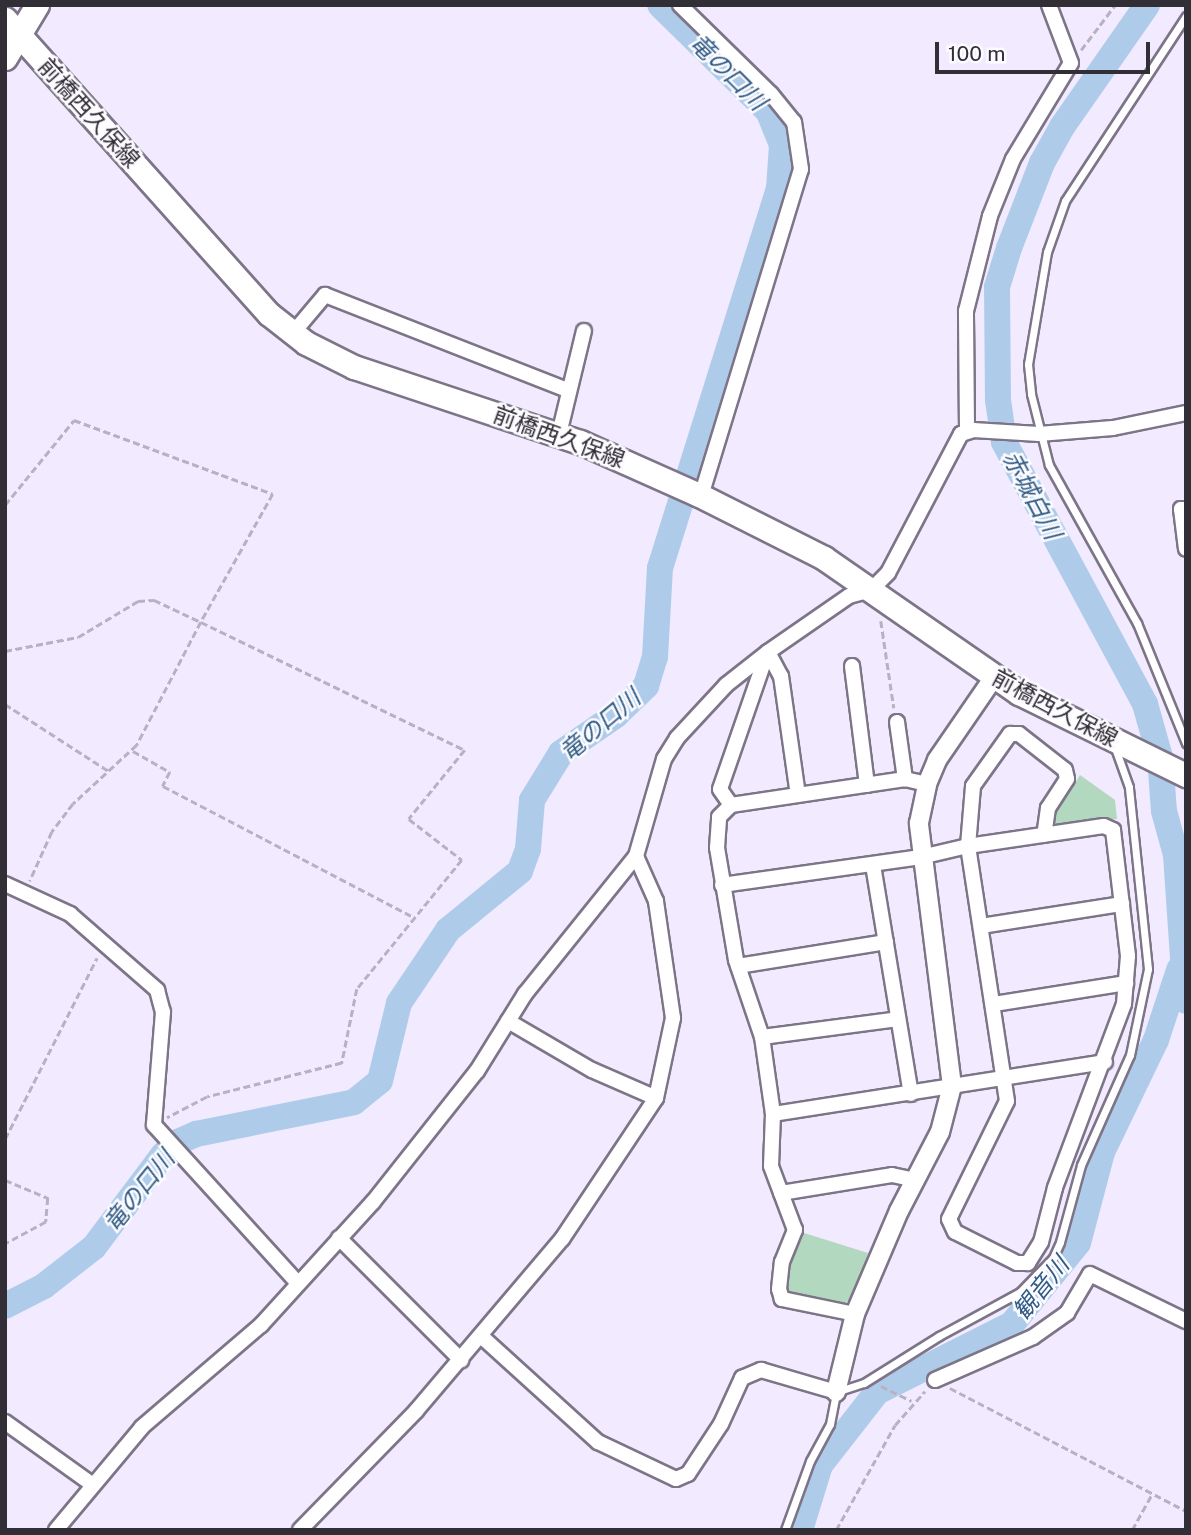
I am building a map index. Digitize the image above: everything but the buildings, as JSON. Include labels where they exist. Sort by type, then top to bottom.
[{"type":"main road","points":[[5,58],[12,27],[37,5]]},
{"type":"main road","name":"前橋西久保線","points":[[12,27],[269,314],[293,333],[354,367],[559,434],[699,495],[824,558],[994,677],[1186,775]]},
{"type":"street","points":[[680,5],[771,94],[794,122],[801,169],[699,495]]},
{"type":"street","points":[[970,430],[966,311],[990,216],[1013,159],[1071,63],[1049,5]]},
{"type":"street","points":[[293,333],[325,295],[568,390]]},
{"type":"street","points":[[559,434],[584,331]]},
{"type":"street","points":[[60,1528],[142,1427],[261,1325],[297,1282],[373,1202],[477,1071],[508,1021],[592,907],[636,856],[664,759],[677,738],[726,685],[768,652],[849,596],[871,590],[888,573],[961,434],[970,430],[1041,434],[1112,428],[1186,413]]},
{"type":"street","points":[[1186,509],[1181,509],[1186,549]]},
{"type":"street","points":[[768,652],[781,676],[798,795]]},
{"type":"street","points":[[731,806],[720,789],[768,652]]},
{"type":"street","points":[[852,666],[867,785]]},
{"type":"street","points":[[481,1336],[598,1442],[677,1479],[688,1474],[721,1424],[742,1378],[761,1370],[836,1392],[855,1314],[915,1180],[940,1132],[952,1086],[920,857],[919,823],[927,784],[937,760],[994,677]]},
{"type":"street","points":[[897,722],[905,779]]},
{"type":"street","points":[[722,886],[873,865],[968,846],[1044,835],[1104,826],[1113,830],[1128,956],[1126,983],[1105,1062],[1055,1188],[1041,1242],[1028,1262],[1017,1263],[955,1232],[949,1219],[1007,1101],[1006,1078],[968,846],[973,786],[1010,734],[1019,734],[1065,770],[1067,779],[1048,808],[1044,835]]},
{"type":"street","points":[[855,1314],[782,1299],[779,1289],[782,1262],[795,1230],[771,1166],[773,1114],[762,1037],[738,966],[722,886],[719,817],[731,806],[798,795],[905,779],[927,784]]},
{"type":"street","points":[[300,1530],[460,1360],[562,1239],[656,1098],[673,1018],[656,901],[636,856]]},
{"type":"street","points":[[873,865],[911,1094]]},
{"type":"street","points":[[5,884],[69,914],[157,990],[163,1012],[154,1125],[297,1282]]},
{"type":"street","points":[[981,926],[1122,904]]},
{"type":"street","points":[[738,966],[886,942]]},
{"type":"street","points":[[994,1004],[1126,983]]},
{"type":"street","points":[[762,1037],[898,1019]]},
{"type":"street","points":[[508,1021],[592,1070],[656,1098]]},
{"type":"street","points":[[773,1114],[1105,1062]]},
{"type":"street","points":[[781,1193],[892,1175],[915,1180]]},
{"type":"street","points":[[339,1238],[460,1360]]},
{"type":"street","points":[[935,1380],[1034,1337],[1068,1313],[1090,1274],[1186,1321]]},
{"type":"street","points":[[5,1422],[93,1485]]},
{"type":"lane","points":[[1186,16],[1094,152],[1056,223],[1031,329],[1028,363],[1031,394],[1049,465],[1137,623],[1186,743]]},
{"type":"lane","points":[[785,1530],[810,1461],[830,1424],[836,1392],[864,1383],[939,1336],[1020,1292],[1053,1258],[1060,1242],[1080,1166],[1130,1055],[1148,969],[1129,787],[1114,740]]},
{"type":"path","points":[[1071,63],[1115,5]]},
{"type":"path","points":[[5,505],[74,420],[273,494],[131,751],[73,804],[52,832],[25,893]]},
{"type":"path","points":[[871,590],[881,620],[897,722]]},
{"type":"path","points":[[5,651],[78,637],[138,601],[154,600],[464,750],[409,819],[462,860],[358,989],[342,1063],[207,1097],[154,1125]]},
{"type":"path","points":[[5,704],[110,772]]},
{"type":"path","points":[[131,751],[170,772],[163,786],[415,918]]},
{"type":"path","points":[[5,1139],[103,945]]},
{"type":"path","points":[[5,1180],[48,1198],[46,1222],[5,1244]]},
{"type":"path","points":[[836,1530],[895,1424],[935,1380],[1186,1511]]},
{"type":"path","points":[[869,1381],[910,1400]]},
{"type":"path","points":[[1132,1530],[1152,1494]]},
{"type":"green space","points":[[1080,775],[1115,800],[1117,819],[1058,826],[1051,821]]},
{"type":"green space","points":[[801,1232],[868,1253],[852,1297],[843,1305],[790,1295],[784,1287]]},
{"type":"waterway","name":"竜の口川","points":[[5,1306],[44,1286],[94,1247],[163,1155],[178,1142],[196,1134],[354,1102],[380,1081],[399,1003],[448,930],[520,871],[528,849],[532,800],[561,753],[616,715],[646,686],[655,657],[660,568],[779,189],[782,145],[768,111],[660,5]]},
{"type":"waterway","name":"赤城白川","points":[[1147,5],[1062,127],[1042,163],[1009,248],[997,287],[998,400],[1004,442],[1145,704],[1160,757],[1164,811],[1176,855],[1186,1001]]},
{"type":"waterway","name":"観音川","points":[[800,1530],[820,1465],[877,1392],[1012,1324],[1078,1243],[1102,1152],[1156,1040],[1179,970]]}]
